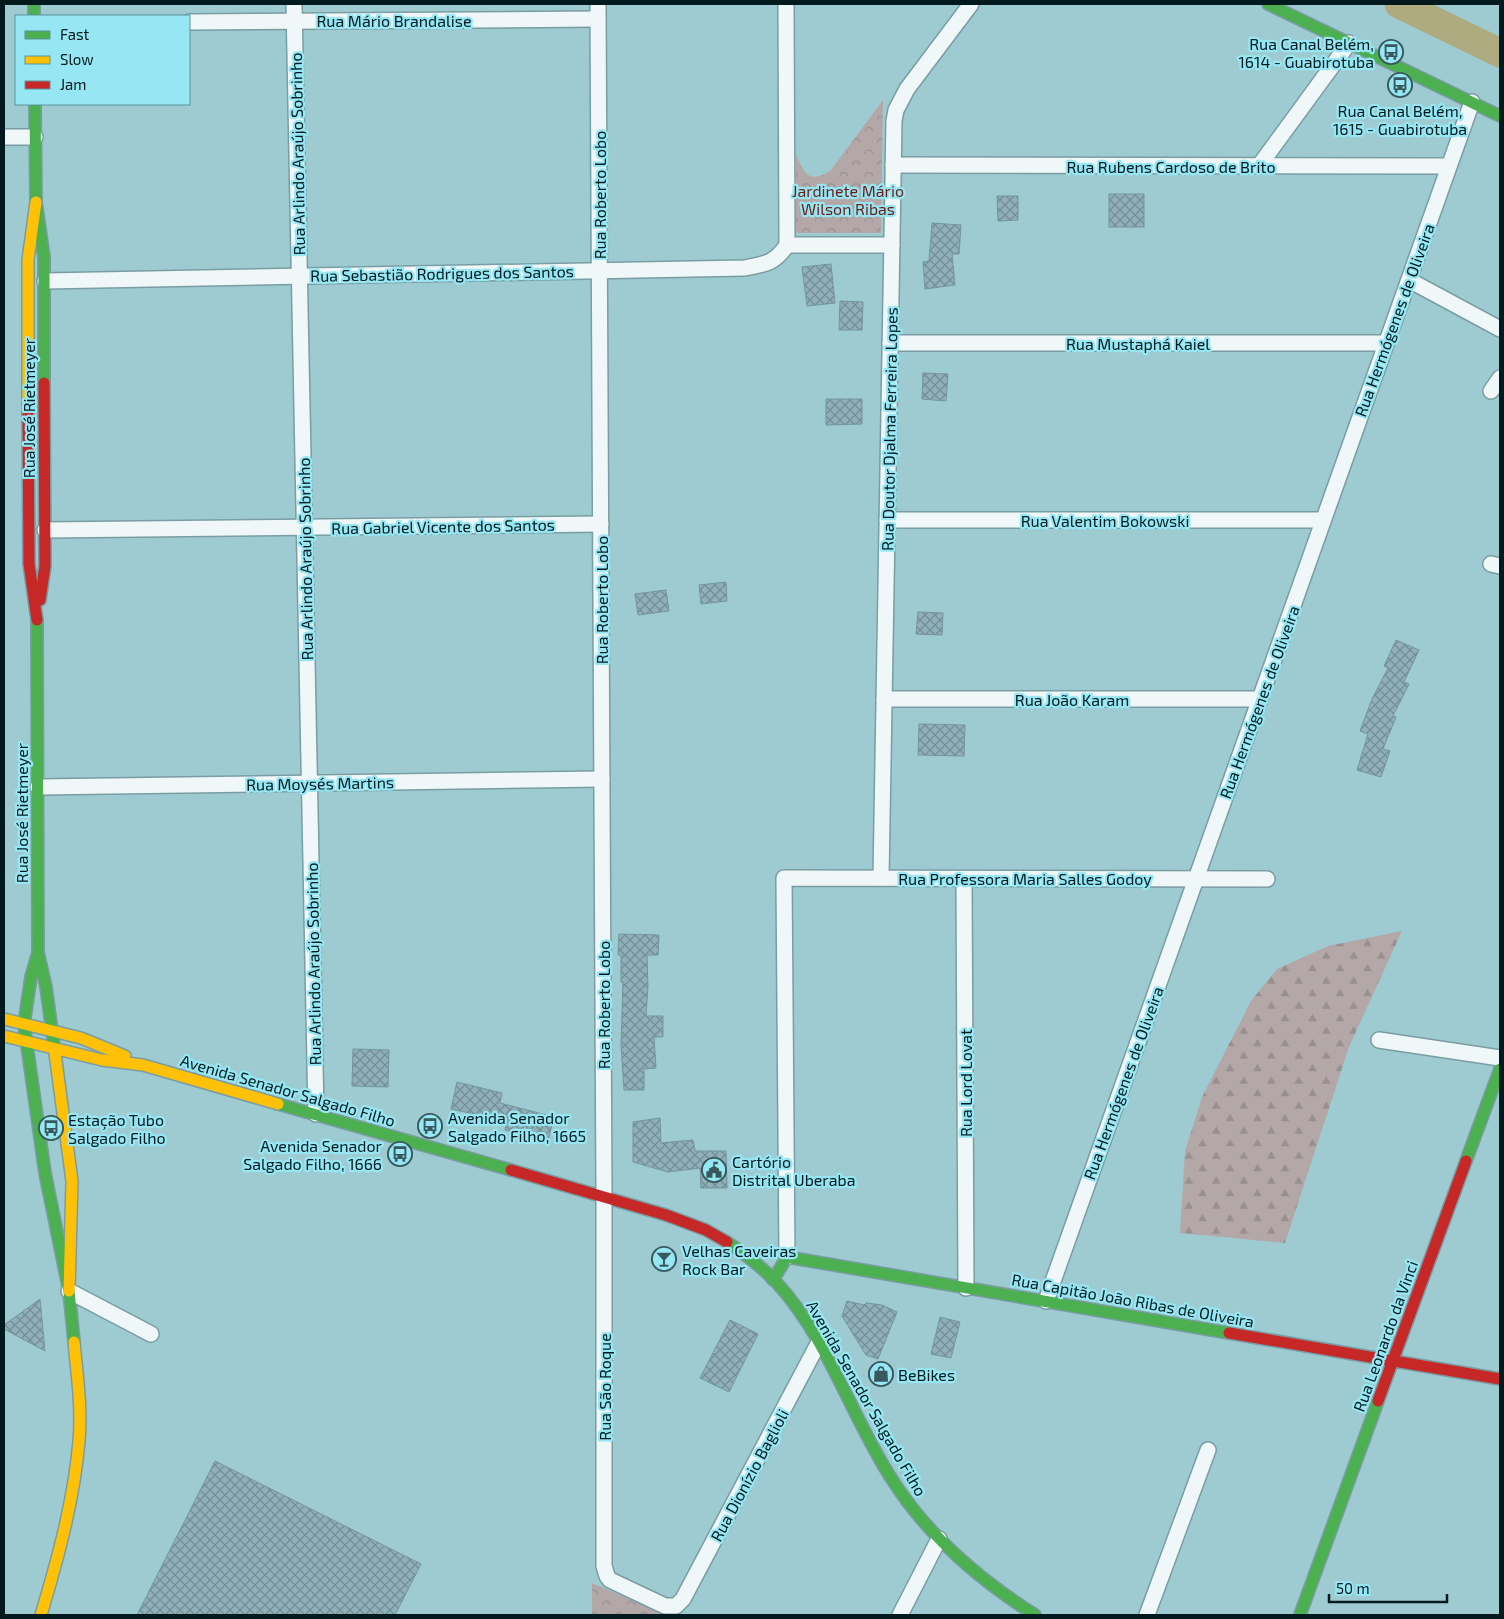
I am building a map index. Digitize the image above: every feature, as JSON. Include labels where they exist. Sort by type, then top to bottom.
[{"type":"main road","points":[[1268,4],[1500,116]]},
{"type":"main road","name":"Rua José Rietmeyer","points":[[35,105],[36,202],[44,252],[45,281],[45,566],[37,615]]},
{"type":"main road","name":"Rua José Rietmeyer","points":[[36,202],[28,260],[29,564],[37,615],[38,952],[45,980],[50,1030],[72,1181],[70,1291]]},
{"type":"main road","name":"Rua José Rietmeyer","points":[[38,952],[31,977],[24,1024],[45,1173],[70,1291]]},
{"type":"main road","name":"Avenida Senador Salgado Filho","points":[[4,1019],[111,1048],[142,1065]]},
{"type":"main road","name":"Avenida Senador Salgado Filho","points":[[4,1036],[102,1060],[142,1065],[604,1197],[674,1218],[714,1234],[744,1254],[773,1280],[798,1309],[819,1342],[892,1480],[921,1520],[980,1576],[1035,1615]]},
{"type":"main road","name":"Rua Leonardo da Vinci","points":[[1300,1615],[1500,1069]]},
{"type":"main road","points":[[773,1280],[786,1257]]},
{"type":"main road","name":"Rua Capitão João Ribas de Oliveira","points":[[786,1257],[1500,1380]]},
{"type":"main road","points":[[40,1615],[62,1544],[79,1441],[80,1400],[70,1291]]},
{"type":"street","name":"Rua Arlindo Araújo Sobrinho","points":[[294,4],[316,1114]]},
{"type":"street","points":[[786,4],[787,245],[892,245]]},
{"type":"street","name":"Rua Doutor Djalma Ferreira Lopes","points":[[881,878],[894,121],[896,110],[907,89],[971,4]]},
{"type":"street","name":"Rua Mário Brandalise","points":[[190,22],[295,21],[598,11]]},
{"type":"street","name":"Rua Roberto Lobo","points":[[598,11],[604,1197]]},
{"type":"street","points":[[1259,166],[1349,43]]},
{"type":"street","name":"Rua Hermógenes de Oliveira","points":[[1046,1301],[1472,102]]},
{"type":"street","points":[[4,137],[35,137]]},
{"type":"street","name":"Rua Rubens Cardoso de Brito","points":[[893,165],[1449,166]]},
{"type":"street","name":"Rua Sebastião Rodrigues dos Santos","points":[[45,281],[744,268],[773,261],[780,256],[787,245]]},
{"type":"street","points":[[1409,280],[1500,329]]},
{"type":"street","name":"Rua Mustaphá Kaiel","points":[[890,343],[1386,342]]},
{"type":"street","points":[[1491,390],[1500,378]]},
{"type":"street","name":"Rua Valentim Bokowski","points":[[887,520],[1323,520]]},
{"type":"street","name":"Rua Gabriel Vicente dos Santos","points":[[45,530],[601,524]]},
{"type":"street","name":"Rua João Karam","points":[[884,699],[1260,699]]},
{"type":"street","name":"Rua Moysés Martins","points":[[38,787],[602,779]]},
{"type":"street","name":"Rua Professora Maria Salles Godoy","points":[[786,1257],[784,878],[1267,879]]},
{"type":"street","name":"Rua Lord Lovat","points":[[964,878],[966,1288]]},
{"type":"street","points":[[1379,1040],[1500,1058]]},
{"type":"street","name":"Rua São Roque","points":[[604,1197],[604,1566],[607,1576],[615,1583],[665,1606],[676,1606]]},
{"type":"street","points":[[70,1291],[151,1334]]},
{"type":"street","name":"Rua Dionízio Baglioli","points":[[676,1606],[683,1600],[819,1342]]},
{"type":"street","points":[[1147,1615],[1208,1450]]},
{"type":"street","points":[[900,1615],[939,1539]]},
{"type":"green space","name":"Jardinete Mário Wilson Ribas","points":[[883,100],[881,233],[796,233],[796,155],[805,172],[813,177],[831,170]]},
{"type":"green space","points":[[1402,931],[1349,1047],[1285,1243],[1180,1233],[1185,1151],[1202,1097],[1251,1001],[1277,969],[1328,946]]},
{"type":"green space","points":[[592,1583],[665,1615],[592,1615]]},
{"type":"building","points":[[1109,194],[1144,194],[1144,227],[1109,227]]},
{"type":"building","points":[[997,196],[1018,196],[1018,220],[998,221]]},
{"type":"building","points":[[932,223],[961,225],[959,254],[952,254],[955,285],[925,289],[923,262],[929,261]]},
{"type":"building","points":[[831,264],[835,303],[807,306],[802,267]]},
{"type":"building","points":[[840,301],[863,302],[862,330],[839,330]]},
{"type":"building","points":[[923,373],[948,374],[946,401],[922,399]]},
{"type":"building","points":[[826,399],[862,399],[862,424],[826,425]]},
{"type":"building","points":[[726,582],[727,601],[701,604],[699,585]]},
{"type":"building","points":[[666,590],[669,611],[638,615],[635,594]]},
{"type":"building","points":[[918,612],[943,613],[942,635],[916,634]]},
{"type":"building","points":[[1396,640],[1419,650],[1404,682],[1409,684],[1393,716],[1396,717],[1383,749],[1390,751],[1381,777],[1357,770],[1368,734],[1360,731],[1372,699],[1388,668],[1384,666]]},
{"type":"building","points":[[919,724],[965,725],[964,756],[918,755]]},
{"type":"building","points":[[619,934],[659,935],[658,955],[647,955],[648,987],[646,1016],[663,1016],[663,1037],[654,1037],[656,1068],[644,1069],[644,1090],[624,1090],[621,1045],[623,982],[621,982],[621,955],[618,955]]},
{"type":"building","points":[[353,1049],[389,1050],[388,1087],[352,1086]]},
{"type":"building","points":[[457,1082],[502,1093],[500,1103],[554,1117],[548,1141],[505,1130],[507,1121],[451,1109]]},
{"type":"building","points":[[660,1118],[661,1143],[693,1140],[695,1151],[726,1151],[727,1188],[701,1188],[700,1168],[668,1172],[633,1162],[633,1122]]},
{"type":"building","points":[[40,1299],[45,1351],[4,1329],[4,1325]]},
{"type":"building","points":[[847,1301],[864,1305],[866,1303],[882,1305],[897,1312],[878,1359],[866,1355],[842,1316]]},
{"type":"building","points":[[940,1317],[960,1322],[951,1358],[931,1354]]},
{"type":"building","points":[[730,1320],[758,1334],[729,1392],[700,1378]]},
{"type":"building","points":[[215,1461],[421,1564],[395,1615],[137,1615]]},
{"type":"waterway","points":[[1399,4],[1500,53]]},
{"type":"traffic: fast","points":[[34,4],[34,15]]},
{"type":"traffic: fast","points":[[1268,4],[1500,116]]},
{"type":"traffic: fast","points":[[35,105],[36,202],[44,257],[44,383]]},
{"type":"traffic: fast","points":[[37,620],[38,952],[46,987],[55,1053]]},
{"type":"traffic: fast","points":[[37,956],[31,977],[24,1024],[45,1173],[69,1291],[74,1342]]},
{"type":"traffic: fast","points":[[1466,1161],[1500,1069]]},
{"type":"traffic: fast","points":[[278,1104],[511,1170]]},
{"type":"traffic: fast","points":[[727,1242],[747,1256],[777,1283],[795,1305],[825,1354],[878,1456],[893,1481],[923,1521],[939,1539],[975,1572],[1035,1615]]},
{"type":"traffic: fast","points":[[773,1280],[787,1257],[1229,1333]]},
{"type":"traffic: fast","points":[[1300,1615],[1378,1401]]},
{"type":"traffic: slow","points":[[28,407],[28,260],[36,202]]},
{"type":"traffic: slow","points":[[4,1019],[81,1038],[125,1056]]},
{"type":"traffic: slow","points":[[4,1036],[102,1060],[143,1065],[278,1104]]},
{"type":"traffic: slow","points":[[55,1053],[72,1181],[69,1291]]},
{"type":"traffic: slow","points":[[41,1615],[64,1529],[77,1463],[80,1416],[74,1342]]},
{"type":"traffic: jam","points":[[40,600],[45,566],[44,383]]},
{"type":"traffic: jam","points":[[28,407],[29,564],[37,620]]},
{"type":"traffic: jam","points":[[1378,1401],[1466,1161]]},
{"type":"traffic: jam","points":[[511,1170],[666,1215],[706,1230],[727,1242]]},
{"type":"traffic: jam","points":[[1229,1333],[1500,1379]]},
{"type":"place","name":"Rua Canal Belém, 1614 - Guabirotuba","points":[[1391,52]]},
{"type":"place","name":"Rua Canal Belém, 1615 - Guabirotuba","points":[[1400,85]]},
{"type":"place","name":"Avenida Senador Salgado Filho, 1665","points":[[430,1126]]},
{"type":"place","name":"Estação Tubo Salgado Filho","points":[[51,1128]]},
{"type":"place","name":"Avenida Senador Salgado Filho, 1666","points":[[400,1154]]},
{"type":"place","name":"Cartório Distrital Uberaba","points":[[714,1170]]},
{"type":"place","name":"Velhas Caveiras Rock Bar","points":[[664,1259]]},
{"type":"place","name":"BeBikes","points":[[881,1374]]}]
